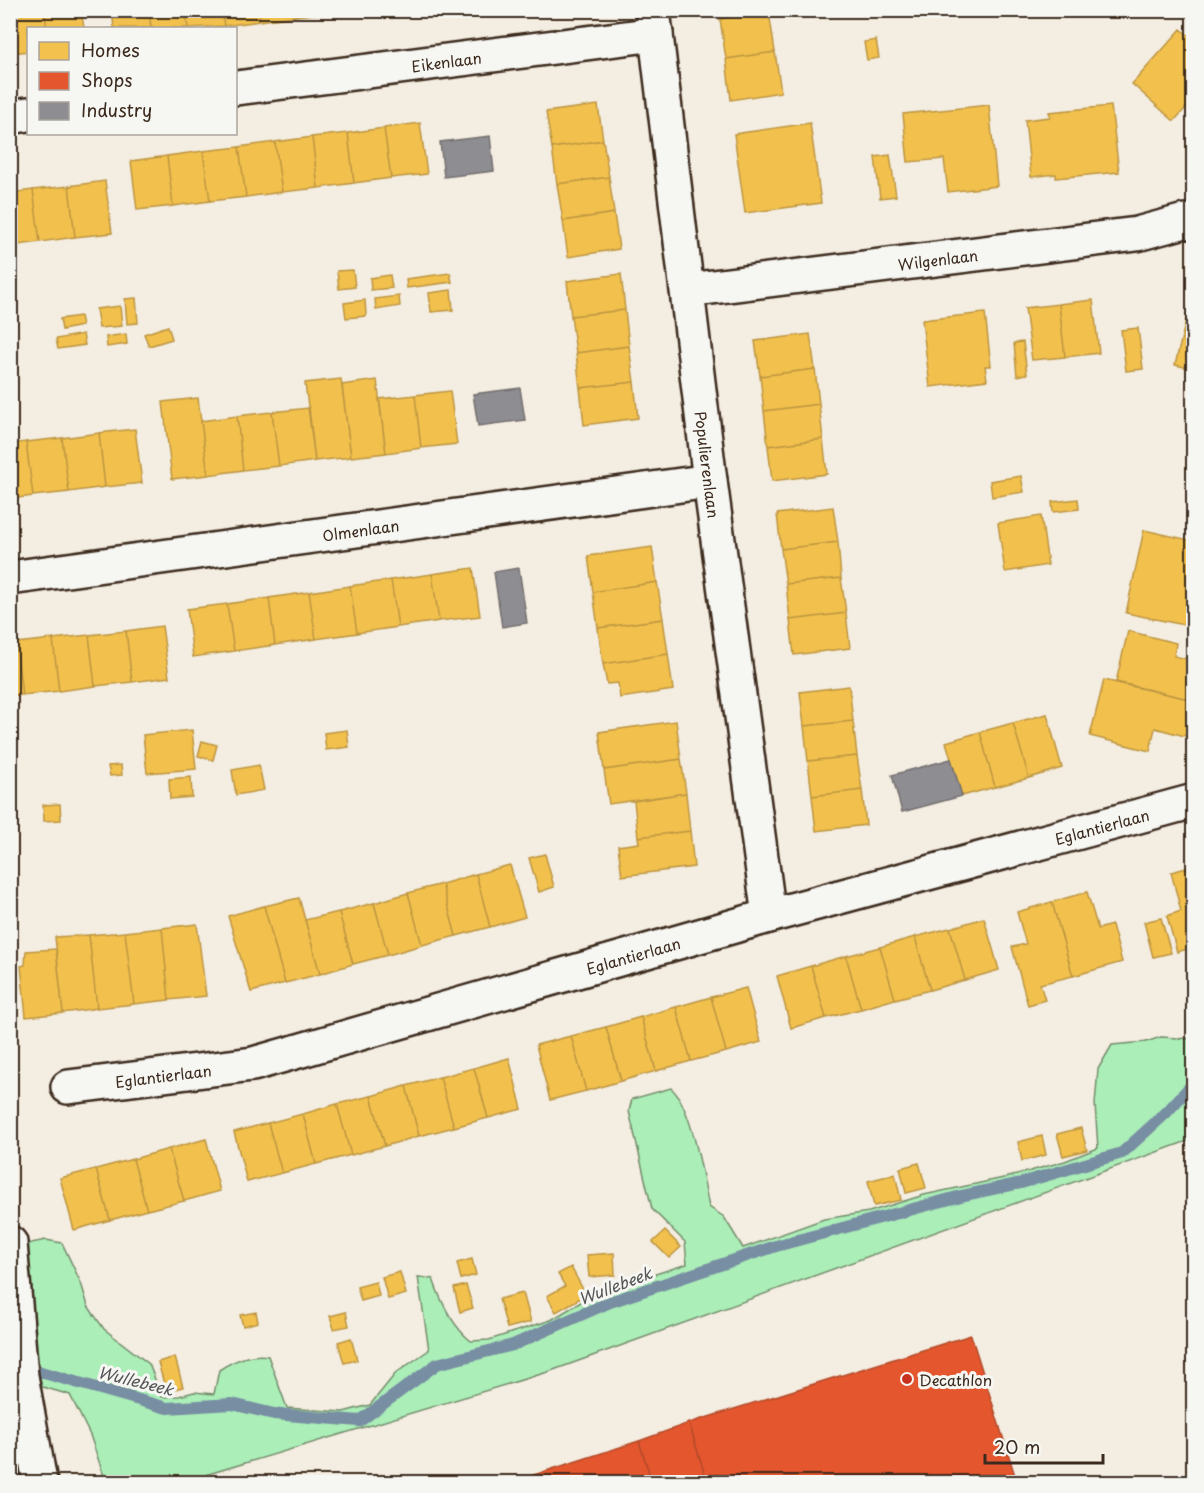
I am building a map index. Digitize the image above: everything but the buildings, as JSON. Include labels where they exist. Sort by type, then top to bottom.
[{"type":"street","name":"Eikenlaan","points":[[237,88],[654,22]]},
{"type":"street","name":"Populierenlaan","points":[[654,22],[710,481],[769,916]]},
{"type":"street","points":[[10,117],[27,114]]},
{"type":"street","name":"Wilgenlaan","points":[[688,290],[1137,234],[1191,216]]},
{"type":"street","name":"Olmenlaan","points":[[10,578],[710,481]]},
{"type":"street","name":"Eglantierlaan","points":[[68,1087],[253,1064],[769,916],[1194,801]]},
{"type":"street","points":[[10,1243],[21,1376],[39,1482]]},
{"type":"green space","points":[[1161,1037],[1193,1039],[1193,1139],[548,1372],[182,1482],[106,1482],[90,1435],[70,1395],[36,1385],[26,1244],[46,1240],[62,1243],[81,1283],[88,1306],[104,1329],[149,1364],[162,1397],[194,1392],[214,1394],[219,1370],[242,1358],[262,1355],[268,1356],[287,1408],[343,1412],[370,1405],[396,1373],[429,1350],[418,1277],[433,1279],[448,1313],[471,1341],[489,1340],[551,1320],[596,1293],[687,1264],[685,1242],[652,1209],[629,1111],[632,1099],[671,1088],[678,1097],[696,1143],[709,1207],[724,1217],[743,1248],[824,1219],[869,1212],[924,1195],[1013,1176],[1065,1161],[1098,1148],[1095,1104],[1098,1069],[1112,1045],[1146,1042]]},
{"type":"waterway","name":"Wullebeek","points":[[37,1371],[167,1408],[232,1404],[274,1414],[360,1421],[437,1364],[513,1345],[610,1302],[776,1246],[961,1196],[1021,1183],[1122,1153],[1166,1113],[1188,1089],[1194,1088]]},
{"type":"place","name":"Decathlon","points":[[907,1379]]}]
